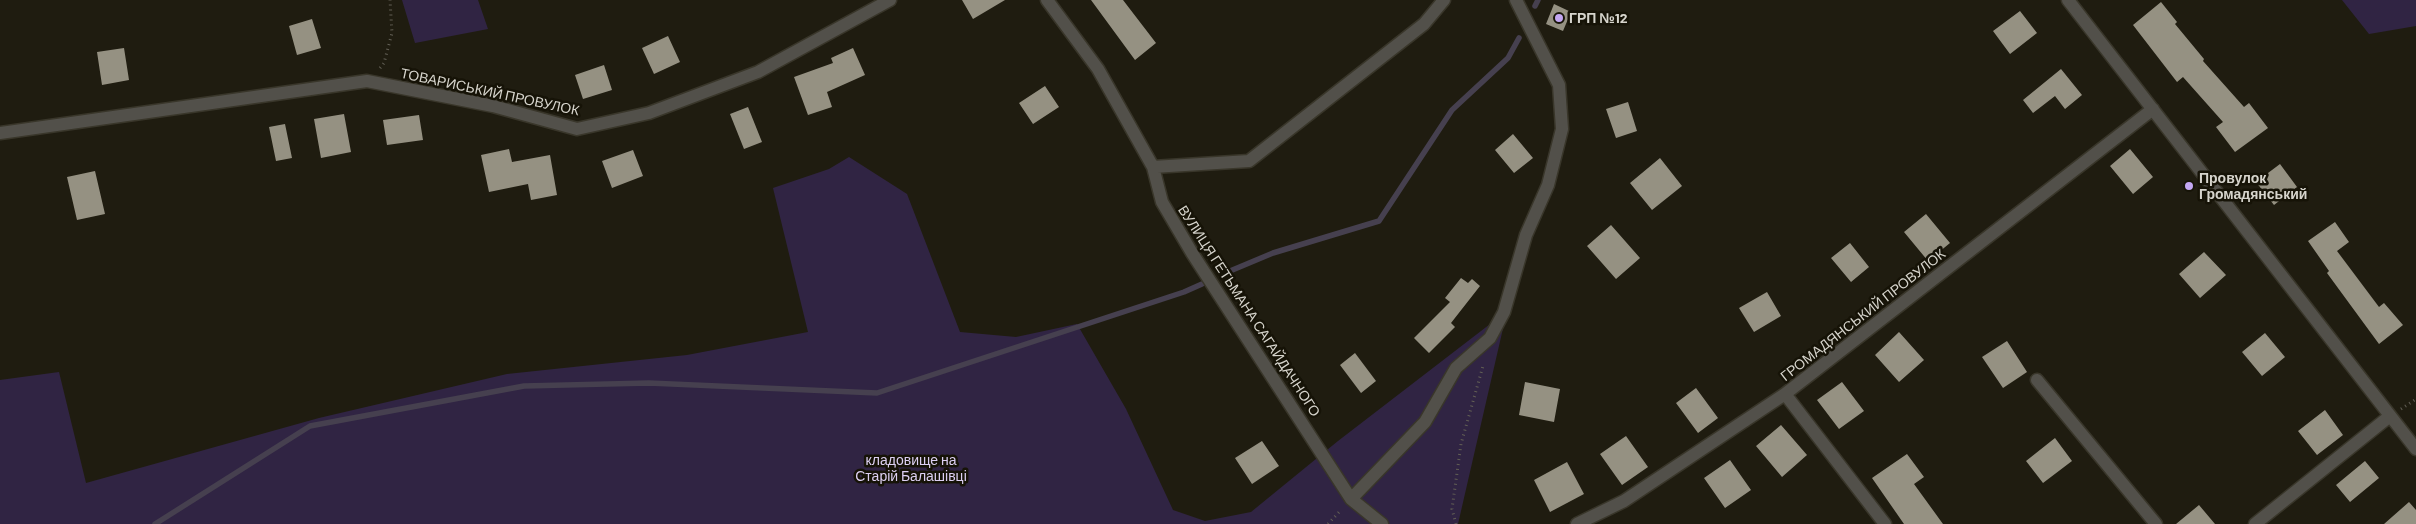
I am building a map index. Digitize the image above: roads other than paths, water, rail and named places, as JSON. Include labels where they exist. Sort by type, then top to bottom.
[{"type":"street","name":"ТОВАРИСЬКИЙ ПРОВУЛОК","points":[[0,133],[367,81],[493,106],[577,129],[649,113],[758,72],[890,0]]},
{"type":"street","name":"ВУЛИЦЯ ГЕТЬМАНА САГАЙДАЧНОГО","points":[[1047,0],[1098,69],[1153,167],[1162,202],[1192,253],[1351,499],[1382,524]]},
{"type":"street","points":[[1153,167],[1249,161],[1424,24],[1444,0]]},
{"type":"street","points":[[1351,499],[1425,422],[1456,368],[1490,338],[1504,312],[1526,235],[1548,185],[1562,129],[1559,85],[1516,0]]},
{"type":"street","points":[[2068,0],[2416,448]]},
{"type":"street","name":"ГРОМАДЯНСЬКИЙ ПРОВУЛОК","points":[[1577,524],[1624,501],[1785,394],[2153,109]]},
{"type":"street","points":[[2037,380],[2156,524]]},
{"type":"street","points":[[1785,394],[1885,524]]},
{"type":"street","points":[[2255,524],[2390,416]]},
{"type":"waterway","points":[[1535,6],[1538,0]]},
{"type":"waterway","points":[[1230,271],[1273,253],[1379,221],[1452,110],[1508,58],[1519,38]]},
{"type":"waterway","points":[[155,524],[310,426],[524,386],[649,383],[877,393],[1184,292],[1202,284]]},
{"type":"place","name":"ГРП №12","points":[[1559,18]]},
{"type":"place","name":"Провулок Громадянський","points":[[2189,186]]},
{"type":"park label","name":"кладовище на Старій Балашівці","points":[[911,468]]}]
